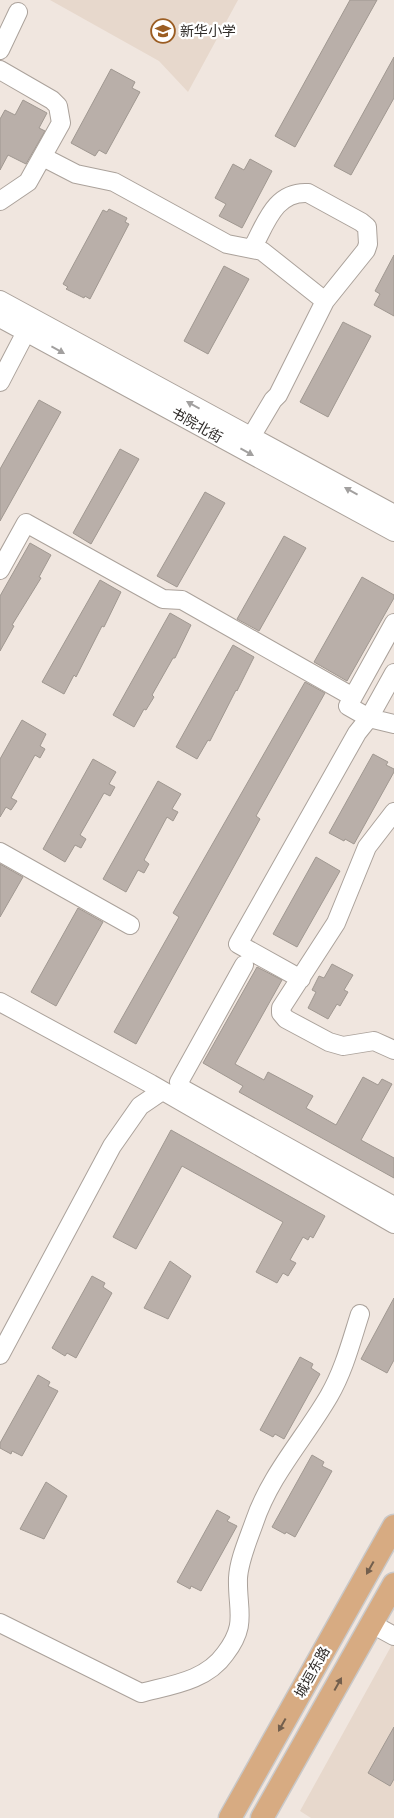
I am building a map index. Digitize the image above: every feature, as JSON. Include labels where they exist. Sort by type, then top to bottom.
[{"type":"main road","name":"城垣东路","points":[[230,1818],[394,1526]]},
{"type":"main road","name":"城垣东路","points":[[262,1818],[394,1584]]},
{"type":"street","points":[[0,50],[18,12]]},
{"type":"street","points":[[0,70],[52,100],[58,106],[61,123],[28,182],[0,201]]},
{"type":"street","points":[[43,157],[76,174],[114,182],[227,244],[253,248],[272,257],[325,301]]},
{"type":"street","points":[[252,437],[273,400],[278,395],[325,301],[366,250],[368,244],[367,227],[308,194],[299,193],[278,202],[253,248]]},
{"type":"street","name":"书院北街","points":[[0,300],[394,514]]},
{"type":"street","name":"书院北街","points":[[0,318],[394,532]]},
{"type":"street","points":[[0,382],[26,332]]},
{"type":"street","points":[[0,570],[26,523],[163,599],[182,600],[353,697]]},
{"type":"street","points":[[394,623],[348,706],[369,718],[394,724]]},
{"type":"street","points":[[301,979],[238,944],[357,733],[369,718],[394,673]]},
{"type":"street","points":[[394,812],[367,847],[336,923],[281,1008],[281,1013],[286,1019],[336,1044],[343,1046],[374,1042],[394,1050]]},
{"type":"street","points":[[0,852],[130,925]]},
{"type":"street","points":[[244,964],[179,1082],[183,1088],[394,1206]]},
{"type":"street","points":[[0,1002],[162,1091],[394,1224]]},
{"type":"street","points":[[0,1355],[112,1146],[140,1106],[162,1091]]},
{"type":"street","points":[[0,1623],[141,1693],[199,1677],[218,1663],[238,1631],[241,1618],[238,1578],[240,1566],[261,1504],[276,1475],[336,1383],[360,1314]]},
{"type":"street","points":[[372,1624],[394,1636]]},
{"type":"shaded area","name":"新华小学","points":[[50,0],[238,0],[188,92],[159,61]]},
{"type":"shaded area","points":[[394,1641],[394,1818],[311,1818],[300,1811]]},
{"type":"building","points":[[350,0],[377,0],[295,147],[275,136]]},
{"type":"building","points":[[394,57],[394,98],[351,175],[334,166]]},
{"type":"building","points":[[111,69],[135,82],[132,88],[140,92],[106,154],[99,150],[95,156],[71,143]]},
{"type":"building","points":[[23,100],[47,113],[39,128],[45,131],[26,164],[8,155],[0,170],[0,119],[5,110],[15,115]]},
{"type":"building","points":[[250,159],[272,171],[242,228],[219,216],[226,204],[215,198],[233,164],[244,170]]},
{"type":"building","points":[[109,209],[127,218],[125,222],[129,224],[90,299],[85,296],[84,298],[66,289],[68,287],[63,284],[103,210],[107,212]]},
{"type":"building","points":[[394,255],[394,316],[374,305],[380,294],[375,291]]},
{"type":"building","points":[[224,266],[249,279],[208,354],[184,341]]},
{"type":"building","points":[[343,322],[371,336],[328,417],[300,402]]},
{"type":"building","points":[[39,400],[61,412],[0,521],[0,469]]},
{"type":"building","points":[[120,449],[139,459],[91,544],[73,533]]},
{"type":"building","points":[[205,492],[225,503],[177,587],[157,576]]},
{"type":"building","points":[[284,536],[306,548],[259,631],[237,619]]},
{"type":"building","points":[[30,543],[51,555],[39,577],[41,578],[12,625],[14,626],[0,651],[0,596]]},
{"type":"building","points":[[362,577],[394,595],[394,598],[347,681],[314,662]]},
{"type":"building","points":[[100,580],[121,592],[104,627],[102,626],[76,677],[74,675],[64,694],[42,682]]},
{"type":"building","points":[[170,613],[191,625],[175,658],[173,658],[152,695],[154,697],[146,710],[144,709],[134,727],[113,715]]},
{"type":"building","points":[[233,645],[254,657],[210,741],[208,740],[197,759],[176,747]]},
{"type":"building","points":[[305,682],[325,693],[256,816],[260,819],[136,1044],[114,1032],[179,917],[173,913]]},
{"type":"building","points":[[22,720],[46,734],[40,746],[45,749],[40,758],[35,755],[11,798],[17,801],[11,810],[6,807],[0,817],[0,759]]},
{"type":"building","points":[[373,754],[388,762],[386,765],[394,769],[394,772],[354,844],[329,833]]},
{"type":"building","points":[[93,759],[116,772],[109,784],[115,787],[110,796],[104,793],[80,835],[86,839],[81,848],[75,845],[65,862],[43,849]]},
{"type":"building","points":[[158,781],[181,794],[172,809],[178,812],[173,821],[167,817],[144,860],[149,864],[144,873],[138,870],[126,892],[103,879]]},
{"type":"building","points":[[316,857],[340,871],[297,947],[273,934]]},
{"type":"building","points":[[0,864],[23,877],[0,917]]},
{"type":"building","points":[[78,908],[103,922],[56,1006],[31,992]]},
{"type":"building","points":[[332,964],[353,975],[344,990],[348,992],[340,1006],[337,1004],[328,1019],[308,1008],[316,992],[312,990],[319,976],[324,978]]},
{"type":"building","points":[[257,967],[282,980],[235,1064],[264,1080],[268,1072],[313,1096],[306,1108],[336,1125],[363,1077],[378,1085],[382,1079],[392,1084],[361,1140],[394,1158],[394,1178],[239,1092],[243,1086],[203,1063]]},
{"type":"building","points":[[171,1130],[325,1216],[313,1238],[310,1236],[308,1240],[303,1237],[290,1260],[296,1263],[288,1276],[283,1273],[277,1283],[256,1272],[283,1222],[182,1166],[136,1249],[113,1237]]},
{"type":"building","points":[[170,1261],[191,1276],[168,1319],[144,1308]]},
{"type":"building","points":[[92,1276],[105,1283],[103,1287],[112,1293],[76,1358],[67,1353],[65,1356],[52,1348]]},
{"type":"building","points":[[394,1298],[394,1360],[387,1373],[361,1359]]},
{"type":"building","points":[[300,1357],[313,1364],[311,1368],[320,1374],[284,1439],[275,1434],[273,1437],[260,1430]]},
{"type":"building","points":[[38,1375],[50,1382],[48,1386],[58,1391],[22,1456],[12,1451],[11,1454],[0,1448],[0,1443]]},
{"type":"building","points":[[312,1455],[324,1462],[322,1466],[332,1471],[295,1537],[272,1527]]},
{"type":"building","points":[[46,1482],[67,1496],[44,1539],[20,1529]]},
{"type":"building","points":[[217,1510],[230,1517],[227,1521],[237,1526],[201,1591],[191,1586],[190,1589],[177,1582]]},
{"type":"building","points":[[394,1727],[394,1779],[390,1786],[368,1773]]},
{"type":"place","name":"新华小学","points":[[163,31]]}]
